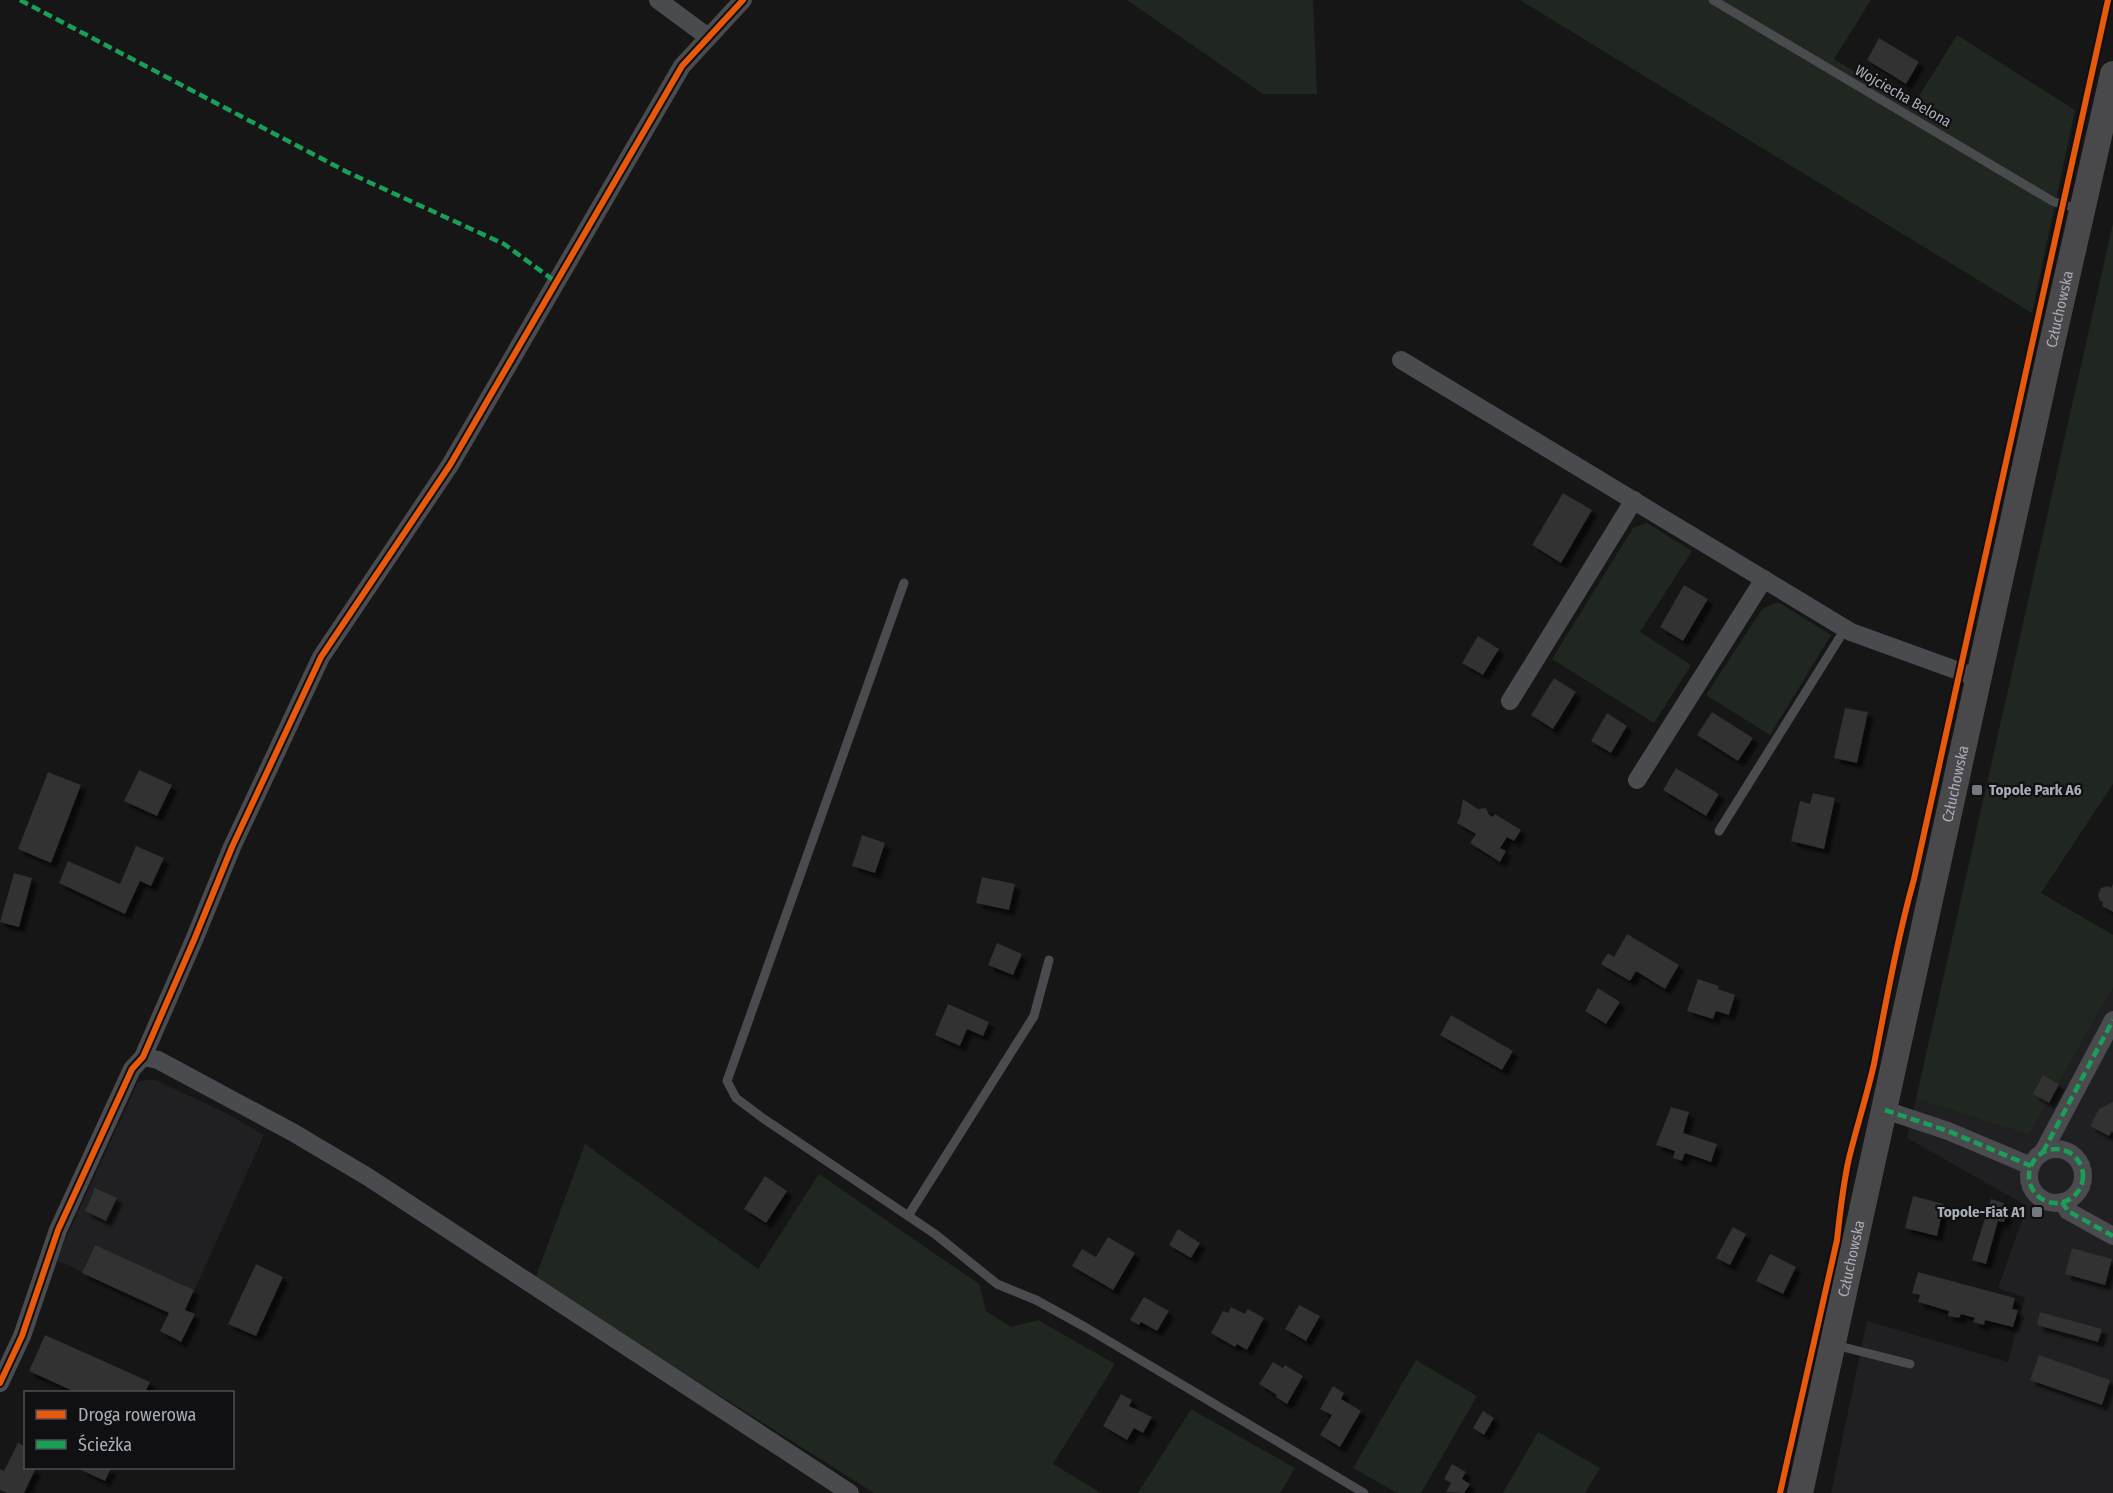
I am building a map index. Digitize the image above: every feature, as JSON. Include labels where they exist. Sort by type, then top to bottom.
[{"type":"main road","name":"Człuchowska","points":[[1800,1493],[2113,74]]},
{"type":"street","points":[[658,0],[708,37]]},
{"type":"street","points":[[0,1383],[22,1336],[58,1230],[132,1069],[143,1057],[195,940],[232,847],[321,657],[450,465],[682,66],[743,0]]},
{"type":"street","points":[[1401,360],[1845,629],[1978,678]]},
{"type":"street","points":[[1510,701],[1634,500]]},
{"type":"street","points":[[1637,780],[1764,579]]},
{"type":"street","points":[[2037,1159],[2052,1149],[2061,1149],[2069,1153],[2081,1166],[2081,1184],[2077,1192],[2062,1202],[2054,1203],[2038,1196],[2030,1182],[2037,1159],[2113,1020]]},
{"type":"street","points":[[143,1057],[158,1060],[294,1133],[368,1177],[850,1493]]},
{"type":"street","points":[[1886,1110],[2037,1159]]},
{"type":"street","points":[[2062,1202],[2068,1211],[2113,1236]]},
{"type":"lane","name":"Wojciecha Belona","points":[[1713,0],[2054,202],[2082,209]]},
{"type":"lane","points":[[904,582],[728,1081],[736,1098],[935,1234],[997,1284],[1036,1300],[1085,1327],[1364,1493]]},
{"type":"lane","points":[[1719,831],[1845,629]]},
{"type":"lane","points":[[909,1216],[1034,1016],[1049,960]]},
{"type":"lane","points":[[1833,1345],[1910,1364]]},
{"type":"shaded area","points":[[1127,0],[1313,0],[1317,94],[1263,94]]},
{"type":"shaded area","points":[[1520,0],[1871,0],[1834,59],[1912,107],[1957,35],[2075,110],[2032,313]]},
{"type":"shaded area","points":[[2113,223],[2113,784],[2041,893],[2113,935],[2113,988],[2029,1135],[1916,1099]]},
{"type":"shaded area","points":[[1647,523],[1692,551],[1640,632],[1691,665],[1654,723],[1552,659],[1633,528]]},
{"type":"shaded area","points":[[1778,602],[1831,635],[1770,735],[1706,695],[1762,609]]},
{"type":"shaded area","points":[[2113,988],[2113,1493],[1831,1493],[1867,1321],[2008,1362],[2025,1297],[1998,1288],[2027,1206],[1907,1138],[1916,1099],[2029,1135]]},
{"type":"shaded area","points":[[153,1079],[226,1113],[264,1135],[182,1318],[56,1260],[138,1082]]},
{"type":"shaded area","points":[[585,1144],[758,1269],[819,1174],[979,1284],[986,1311],[1011,1327],[1038,1320],[1115,1364],[1053,1464],[1101,1493],[874,1493],[535,1279]]},
{"type":"shaded area","points":[[1416,1360],[1477,1396],[1421,1493],[1397,1493],[1353,1468]]},
{"type":"shaded area","points":[[1191,1409],[1295,1468],[1280,1493],[1138,1493]]},
{"type":"shaded area","points":[[1538,1432],[1600,1468],[1585,1493],[1503,1493]]},
{"type":"building","points":[[1879,38],[1919,62],[1906,84],[1867,60]]},
{"type":"building","points":[[1563,493],[1592,510],[1561,563],[1532,545]]},
{"type":"building","points":[[1684,585],[1708,599],[1683,641],[1660,627]]},
{"type":"building","points":[[1478,636],[1499,649],[1483,675],[1462,663]]},
{"type":"building","points":[[1554,678],[1576,692],[1553,729],[1531,715]]},
{"type":"building","points":[[1845,708],[1868,712],[1857,763],[1834,758]]},
{"type":"building","points":[[1712,712],[1753,738],[1738,761],[1697,735]]},
{"type":"building","points":[[1607,713],[1627,726],[1611,753],[1591,741]]},
{"type":"building","points":[[1676,768],[1719,794],[1706,816],[1663,790]]},
{"type":"building","points":[[139,770],[172,785],[157,816],[124,801]]},
{"type":"building","points":[[48,772],[81,785],[51,863],[18,849]]},
{"type":"building","points":[[1813,793],[1835,798],[1824,849],[1791,841],[1800,801],[1810,804]]},
{"type":"building","points":[[1463,799],[1478,809],[1486,808],[1489,815],[1493,817],[1495,814],[1521,830],[1514,841],[1507,837],[1500,848],[1506,851],[1500,862],[1470,843],[1476,834],[1457,823]]},
{"type":"building","points":[[862,835],[885,843],[875,873],[852,866]]},
{"type":"building","points":[[136,846],[164,858],[151,886],[140,881],[125,914],[59,883],[68,861],[120,884]]},
{"type":"building","points":[[14,873],[32,878],[19,927],[0,922]]},
{"type":"building","points":[[982,877],[1015,884],[1009,910],[976,903]]},
{"type":"building","points":[[2113,884],[2113,912],[2102,906],[2103,902],[2100,901],[2098,895],[2101,888],[2108,886],[2111,888]]},
{"type":"building","points":[[1627,934],[1679,965],[1665,989],[1636,971],[1630,981],[1601,964],[1608,953],[1614,957]]},
{"type":"building","points":[[997,943],[1022,954],[1013,975],[988,965]]},
{"type":"building","points":[[1698,979],[1719,986],[1718,989],[1735,995],[1729,1015],[1716,1011],[1713,1019],[1687,1011]]},
{"type":"building","points":[[1598,988],[1620,1002],[1606,1024],[1585,1011]]},
{"type":"building","points":[[948,1004],[989,1022],[983,1036],[967,1029],[960,1046],[935,1035]]},
{"type":"building","points":[[1451,1015],[1513,1051],[1502,1070],[1440,1035]]},
{"type":"building","points":[[2043,1075],[2059,1084],[2049,1103],[2033,1094]]},
{"type":"building","points":[[2113,1102],[2113,1133],[2112,1131],[2109,1136],[2090,1126],[2099,1109]]},
{"type":"building","points":[[1671,1107],[1689,1112],[1683,1133],[1717,1144],[1711,1162],[1685,1153],[1682,1161],[1673,1158],[1675,1151],[1656,1145]]},
{"type":"building","points":[[765,1176],[787,1191],[766,1223],[744,1209]]},
{"type":"building","points":[[95,1188],[117,1198],[106,1221],[85,1211]]},
{"type":"building","points":[[1913,1196],[1944,1204],[1937,1236],[1905,1228]]},
{"type":"building","points":[[1991,1199],[2004,1203],[2002,1211],[2007,1213],[2004,1222],[1998,1221],[1986,1264],[1972,1260]]},
{"type":"building","points":[[1733,1227],[1746,1234],[1730,1265],[1716,1258]]},
{"type":"building","points":[[1178,1229],[1200,1243],[1191,1258],[1169,1245]]},
{"type":"building","points":[[1108,1237],[1135,1253],[1113,1290],[1072,1266],[1082,1249],[1096,1257]]},
{"type":"building","points":[[95,1245],[194,1290],[185,1310],[195,1314],[181,1342],[160,1331],[169,1313],[82,1273]]},
{"type":"building","points":[[2072,1248],[2112,1259],[2105,1285],[2065,1274]]},
{"type":"building","points":[[1770,1254],[1796,1267],[1783,1294],[1756,1281]]},
{"type":"building","points":[[256,1264],[283,1277],[256,1336],[228,1324]]},
{"type":"building","points":[[1918,1272],[2015,1298],[2012,1309],[2018,1310],[2013,1327],[1985,1320],[1984,1325],[1973,1322],[1975,1318],[1961,1314],[1959,1318],[1948,1316],[1949,1311],[1918,1302],[1920,1295],[1912,1293]]},
{"type":"building","points":[[1144,1297],[1169,1311],[1157,1331],[1141,1322],[1139,1325],[1130,1320]]},
{"type":"building","points":[[1299,1305],[1320,1316],[1306,1341],[1285,1329]]},
{"type":"building","points":[[1231,1307],[1245,1314],[1248,1309],[1264,1318],[1247,1350],[1237,1344],[1235,1347],[1211,1333],[1223,1311],[1228,1313]]},
{"type":"building","points":[[2040,1312],[2102,1329],[2098,1342],[2037,1325]]},
{"type":"building","points":[[45,1335],[150,1382],[146,1391],[73,1391],[29,1371]]},
{"type":"building","points":[[2039,1355],[2110,1380],[2102,1405],[2030,1380]]},
{"type":"building","points":[[1273,1362],[1283,1368],[1285,1365],[1303,1376],[1287,1404],[1259,1384]]},
{"type":"building","points":[[1333,1386],[1344,1393],[1341,1399],[1361,1411],[1340,1447],[1320,1435],[1332,1415],[1320,1409]]},
{"type":"building","points":[[1121,1394],[1132,1400],[1129,1406],[1152,1417],[1143,1433],[1134,1428],[1127,1440],[1103,1426]]},
{"type":"building","points":[[1483,1411],[1494,1418],[1484,1435],[1473,1428]]},
{"type":"building","points":[[18,1443],[24,1446],[24,1469],[36,1469],[24,1493],[7,1493],[0,1490],[0,1469],[4,1471]]},
{"type":"building","points":[[1452,1464],[1466,1472],[1462,1479],[1470,1484],[1464,1493],[1446,1492],[1451,1483],[1444,1479]]},
{"type":"building","points":[[82,1469],[111,1469],[105,1481]]},
{"type":"marked path","points":[[20,0],[347,172],[504,244],[556,282]]},
{"type":"marked path","points":[[2043,1152],[2113,1020]]},
{"type":"marked path","points":[[1885,1110],[1948,1131],[2031,1166]]},
{"type":"marked path","points":[[2056,1149],[2066,1151],[2075,1157],[2081,1166],[2083,1176],[2081,1186],[2075,1195],[2066,1201],[2056,1203],[2046,1201],[2037,1195],[2031,1186],[2029,1176],[2031,1166],[2037,1157],[2046,1151],[2056,1149]]},
{"type":"marked path","points":[[2062,1202],[2068,1211],[2113,1236]]},
{"type":"cycle path","points":[[0,1383],[22,1336],[58,1230],[132,1069],[143,1057],[232,847],[321,657],[450,465],[682,66],[743,0]]},
{"type":"cycle path","points":[[1780,1493],[1837,1240],[1849,1158],[1874,1064],[1897,948],[2108,0]]},
{"type":"place","name":"Topole Park A6","points":[[1977,790]]},
{"type":"place","name":"Topole-Fiat A1","points":[[2037,1212]]}]
